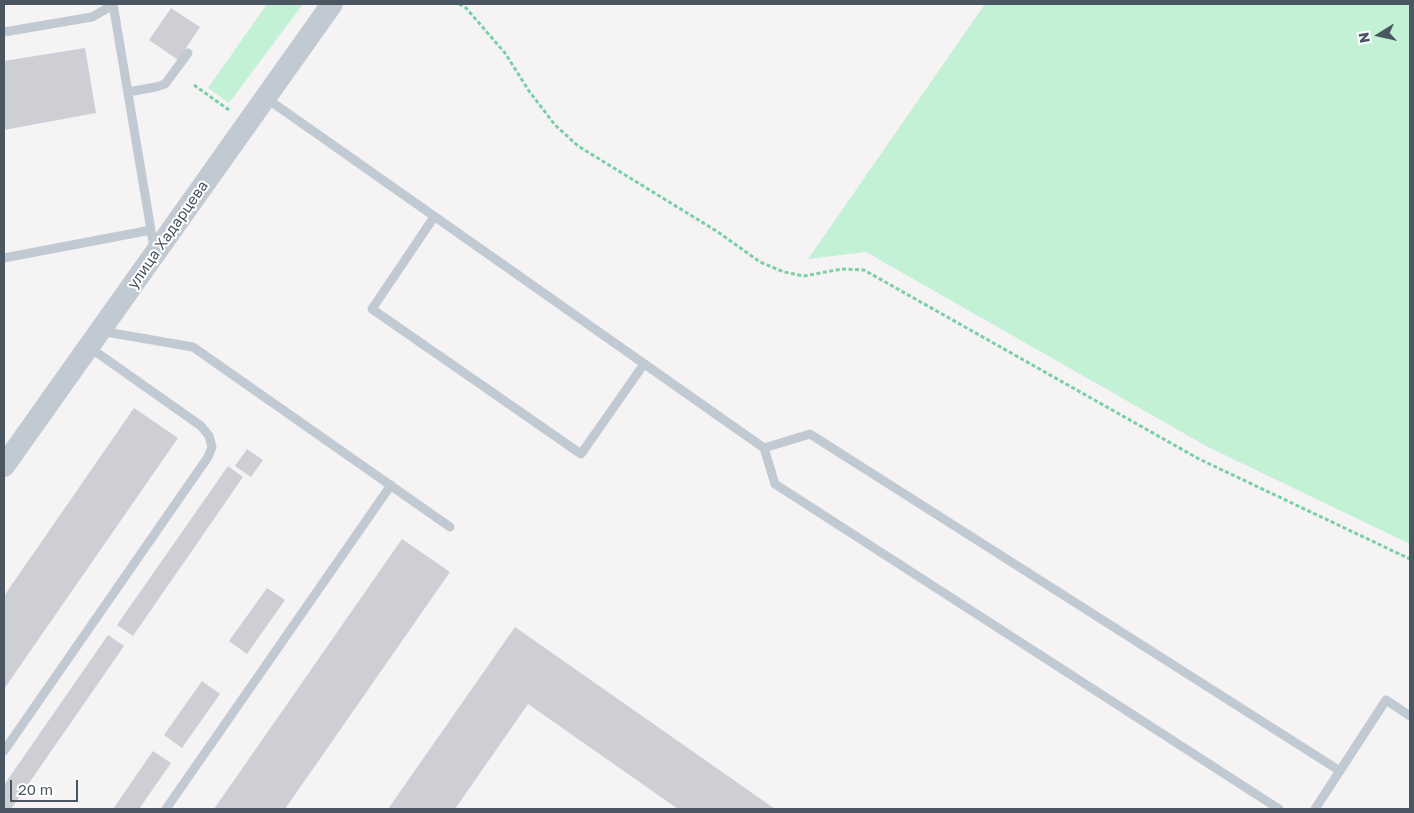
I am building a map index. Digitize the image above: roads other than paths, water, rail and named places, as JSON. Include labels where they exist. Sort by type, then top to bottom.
[{"type":"street","name":"улица Хадарцева","points":[[4,466],[332,4]]},
{"type":"lane","points":[[4,32],[92,17],[113,4],[155,253]]},
{"type":"lane","points":[[128,92],[165,84],[188,52]]},
{"type":"lane","points":[[266,97],[764,448],[775,484],[1279,809]]},
{"type":"lane","points":[[434,217],[372,309],[581,454],[644,364]]},
{"type":"lane","points":[[4,258],[151,230]]},
{"type":"lane","points":[[94,339],[193,347],[450,527]]},
{"type":"lane","points":[[4,751],[208,457],[212,447],[209,436],[201,426],[94,339]]},
{"type":"lane","points":[[764,448],[810,434],[1340,771]]},
{"type":"lane","points":[[166,809],[391,486]]},
{"type":"lane","points":[[1315,809],[1386,700],[1410,716]]}]
